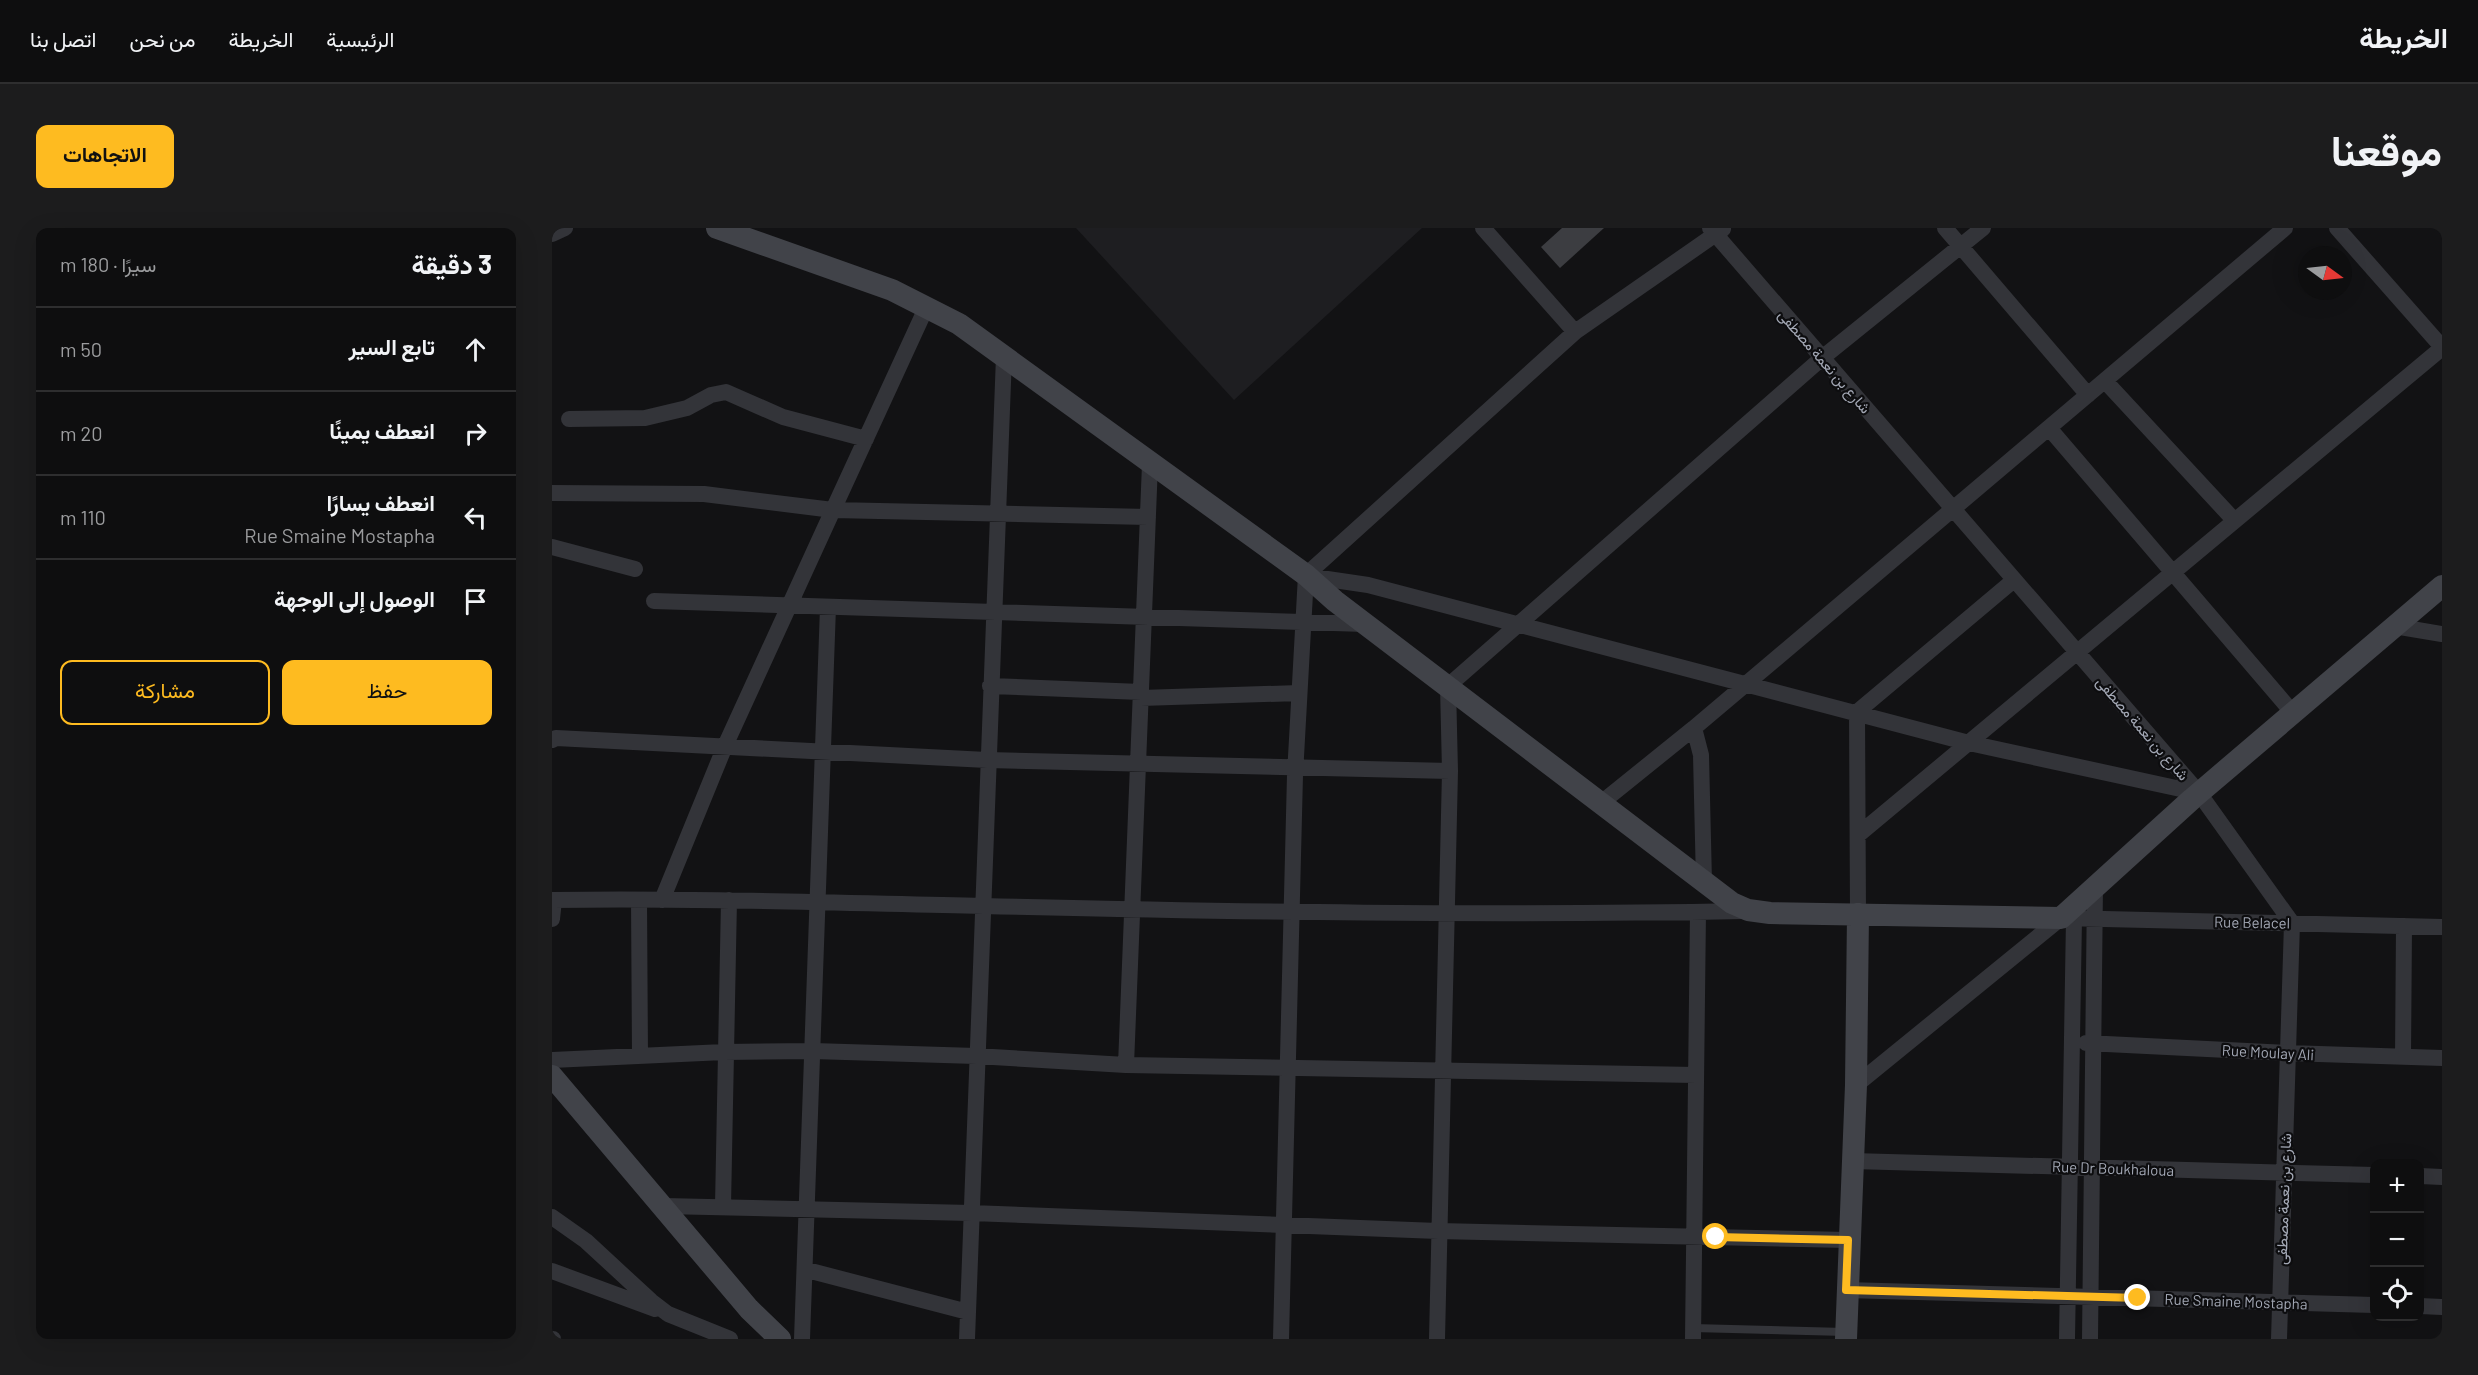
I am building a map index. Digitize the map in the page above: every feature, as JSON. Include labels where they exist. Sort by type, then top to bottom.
[{"type":"main road","points":[[717,228],[892,291],[959,324],[1306,575],[1365,624],[1704,882],[1732,903],[1748,910],[2068,918],[2095,886],[2199,793],[2442,586]]},
{"type":"main road","points":[[1846,1335],[1856,1084],[1858,914]]},
{"type":"main road","points":[[552,1076],[749,1309],[780,1339]]},
{"type":"street","points":[[552,234],[565,228]]},
{"type":"street","points":[[1483,228],[1575,332]]},
{"type":"street","points":[[1945,228],[2088,395]]},
{"type":"street","points":[[1437,1339],[1450,771],[1448,686],[1822,358],[1983,228]]},
{"type":"street","points":[[1601,803],[1748,683],[2285,228]]},
{"type":"street","points":[[1858,835],[2078,654],[2172,571],[2442,347],[2337,228]]},
{"type":"street","points":[[1281,1339],[1296,767],[1306,575],[1575,332],[1716,230]]},
{"type":"street","name":"شارع بن نعمة مصطفى","points":[[1716,230],[1822,358],[2199,793],[2292,923],[2279,1339]]},
{"type":"street","points":[[662,900],[725,746],[926,308]]},
{"type":"street","points":[[967,1339],[981,906],[1004,356]]},
{"type":"street","points":[[2105,381],[2234,520]]},
{"type":"street","points":[[569,419],[645,418],[687,408],[711,395],[726,392],[783,417],[866,439]]},
{"type":"street","points":[[2049,428],[2293,713]]},
{"type":"street","points":[[1126,1065],[1150,464]]},
{"type":"street","points":[[552,493],[704,494],[833,510],[1148,517]]},
{"type":"street","points":[[552,547],[635,569]]},
{"type":"street","points":[[1306,575],[1368,585],[1520,623],[1969,743],[2199,793]]},
{"type":"street","points":[[1857,712],[2014,580]]},
{"type":"street","points":[[654,601],[1365,624]]},
{"type":"street","points":[[802,1339],[807,1269],[828,607]]},
{"type":"street","points":[[2394,626],[2442,634]]},
{"type":"street","points":[[990,686],[1141,695],[1299,693]]},
{"type":"street","points":[[1857,712],[1858,914]]},
{"type":"street","points":[[1694,728],[1701,755],[1704,882]]},
{"type":"street","points":[[552,740],[556,738],[987,760],[1450,771]]},
{"type":"street","points":[[2090,1339],[2097,918],[2095,886]]},
{"type":"street","points":[[552,919],[553,900],[818,900],[981,906],[1447,913],[1748,910]]},
{"type":"street","points":[[639,900],[640,1056]]},
{"type":"street","points":[[723,1206],[724,1052],[729,900]]},
{"type":"street","points":[[1693,1333],[1698,912]]},
{"type":"street","points":[[2067,1339],[2072,1042],[2068,918]]},
{"type":"street","points":[[1856,1084],[2068,918]]},
{"type":"street","name":"Rue Belacel","points":[[2068,918],[2442,927]]},
{"type":"street","points":[[2403,1057],[2404,926]]},
{"type":"street","name":"Rue Moulay Ali","points":[[2072,1042],[2442,1058]]},
{"type":"street","points":[[552,1060],[724,1052],[813,1051],[976,1056],[1126,1065],[1696,1075]]},
{"type":"street","name":"Rue Dr Boukhaloua","points":[[1852,1161],[2370,1175]]},
{"type":"street","points":[[2424,1176],[2442,1177]]},
{"type":"street","points":[[664,1206],[970,1213],[1438,1231],[1848,1240]]},
{"type":"street","points":[[552,1217],[586,1241],[668,1314]]},
{"type":"street","points":[[807,1269],[968,1312]]},
{"type":"street","points":[[552,1271],[730,1339]]},
{"type":"street","name":"Rue Smaine Mostapha","points":[[1846,1290],[2370,1305]]},
{"type":"street","points":[[2424,1306],[2442,1307]]},
{"type":"lane","points":[[1693,1333],[1846,1335]]},
{"type":"shaded area","points":[[1076,228],[1422,228],[1234,400]]},
{"type":"building","points":[[1562,228],[1604,228],[1560,268],[1541,247]]},
{"type":"route","points":[[1716,1237],[1848,1240],[1846,1290],[2138,1298]]}]
